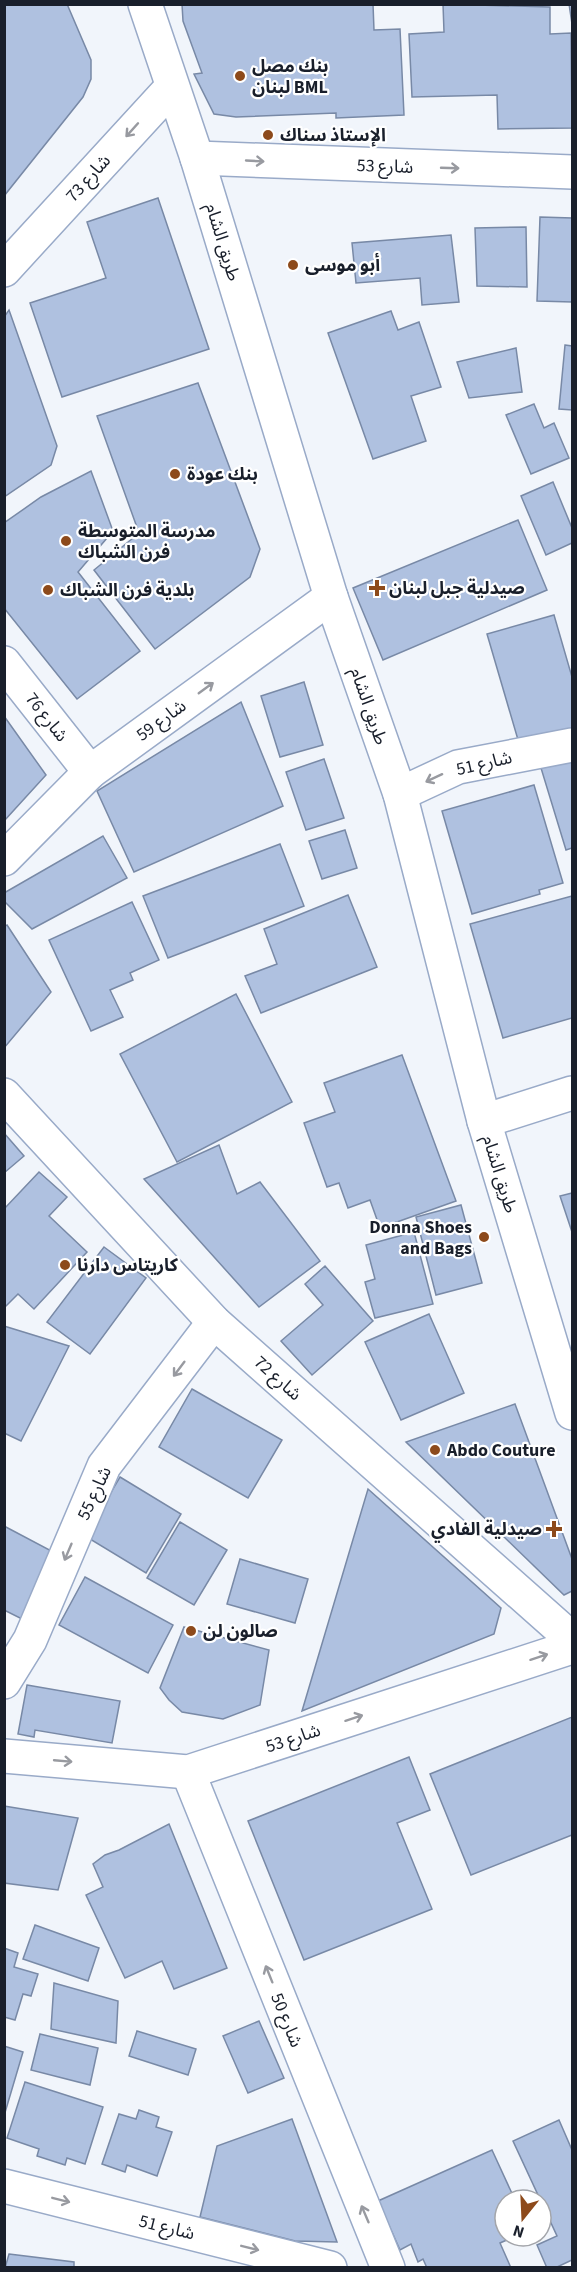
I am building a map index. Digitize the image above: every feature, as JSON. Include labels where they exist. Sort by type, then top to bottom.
[{"type":"street","name":"طريق الشام","points":[[145,4],[197,158],[332,597],[400,794],[484,1121],[573,1413]]},
{"type":"street","name":"شارع 73","points":[[4,270],[172,87]]},
{"type":"street","name":"شارع 53","points":[[197,158],[573,172]]},
{"type":"street","name":"شارع 59","points":[[4,859],[90,772],[332,597]]},
{"type":"street","name":"شارع 76","points":[[4,663],[90,772]]},
{"type":"street","name":"شارع 51","points":[[400,794],[458,767],[573,745]]},
{"type":"street","points":[[484,1121],[573,1093]]},
{"type":"street","name":"شارع 72","points":[[4,1095],[214,1322],[573,1640]]},
{"type":"street","name":"شارع 55","points":[[4,1682],[30,1640],[104,1466],[214,1322]]},
{"type":"street","name":"شارع 53","points":[[4,1756],[188,1772],[573,1647]]},
{"type":"street","name":"شارع 50","points":[[188,1772],[388,2268]]},
{"type":"street","name":"شارع 51","points":[[4,2186],[330,2268]]},
{"type":"building","points":[[4,4],[67,4],[91,60],[91,79],[83,97],[4,196]]},
{"type":"building","points":[[182,4],[373,4],[374,30],[400,29],[404,115],[336,118],[336,113],[236,117],[214,114],[194,74],[202,73],[183,21]]},
{"type":"building","points":[[443,4],[550,7],[550,34],[571,33],[572,128],[498,129],[497,95],[412,97],[409,34],[444,32]]},
{"type":"building","points":[[569,4],[572,4],[572,24]]},
{"type":"building","points":[[158,198],[209,349],[62,397],[30,303],[106,278],[87,222]]},
{"type":"building","points":[[540,217],[572,218],[572,302],[537,301]]},
{"type":"building","points":[[526,227],[527,287],[477,286],[475,228]]},
{"type":"building","points":[[451,235],[459,302],[422,305],[420,278],[356,283],[352,243]]},
{"type":"building","points":[[9,310],[57,446],[51,465],[4,497],[4,317]]},
{"type":"building","points":[[391,311],[398,330],[419,322],[441,387],[411,396],[426,441],[373,459],[328,333]]},
{"type":"building","points":[[565,345],[572,346],[572,410],[559,409]]},
{"type":"building","points":[[516,348],[522,392],[469,398],[457,362]]},
{"type":"building","name":"بنك عودة","points":[[198,383],[260,549],[250,577],[155,649],[94,570],[139,533],[97,416]]},
{"type":"building","points":[[534,404],[544,428],[554,423],[569,458],[531,474],[506,415]]},
{"type":"building","name":"بلدية فرن الشباك","points":[[91,471],[113,531],[78,572],[140,651],[77,699],[4,608],[4,523],[41,497]]},
{"type":"building","points":[[553,482],[572,528],[572,543],[546,555],[521,496]]},
{"type":"building","points":[[518,520],[547,590],[383,660],[353,588]]},
{"type":"building","points":[[554,615],[572,677],[572,735],[521,750],[487,634]]},
{"type":"building","points":[[304,682],[323,745],[280,757],[261,696]]},
{"type":"building","points":[[241,702],[283,806],[134,872],[97,791]]},
{"type":"building","points":[[4,716],[46,775],[4,821]]},
{"type":"building","points":[[572,758],[572,848],[566,850],[541,768]]},
{"type":"building","points":[[324,759],[344,818],[306,830],[286,772]]},
{"type":"building","points":[[534,785],[563,883],[539,890],[540,894],[472,914],[442,811]]},
{"type":"building","points":[[345,830],[357,868],[322,879],[309,841]]},
{"type":"building","points":[[103,836],[127,878],[32,929],[4,901],[4,893]]},
{"type":"building","points":[[280,844],[304,906],[168,958],[143,896]]},
{"type":"building","points":[[348,895],[377,967],[261,1013],[245,976],[277,964],[264,929]]},
{"type":"building","points":[[572,896],[572,1018],[503,1038],[470,924]]},
{"type":"building","points":[[132,902],[159,960],[130,973],[133,980],[110,990],[123,1017],[91,1031],[49,940]]},
{"type":"building","points":[[7,925],[51,992],[4,1048],[4,927]]},
{"type":"building","points":[[236,994],[292,1102],[177,1162],[120,1054]]},
{"type":"building","points":[[402,1055],[456,1201],[380,1228],[370,1200],[348,1208],[339,1183],[327,1187],[304,1123],[335,1112],[324,1083]]},
{"type":"building","points":[[4,1133],[24,1156],[4,1173]]},
{"type":"building","points":[[219,1145],[237,1194],[260,1182],[320,1261],[259,1307],[144,1179]]},
{"type":"building","points":[[39,1172],[67,1197],[49,1216],[87,1252],[34,1309],[18,1294],[4,1308],[4,1209]]},
{"type":"building","points":[[572,1193],[572,1232],[560,1196]]},
{"type":"building","points":[[461,1205],[482,1283],[436,1295],[416,1217]]},
{"type":"building","points":[[414,1232],[433,1304],[375,1318],[365,1282],[375,1279],[366,1245]]},
{"type":"building","points":[[104,1247],[146,1278],[90,1354],[47,1322]]},
{"type":"building","points":[[325,1266],[373,1321],[312,1375],[281,1341],[323,1305],[305,1284]]},
{"type":"building","points":[[429,1314],[464,1393],[401,1420],[365,1342]]},
{"type":"building","points":[[4,1326],[69,1346],[21,1441],[4,1433]]},
{"type":"building","points":[[192,1389],[282,1440],[248,1498],[159,1447]]},
{"type":"building","points":[[515,1404],[572,1559],[572,1591],[564,1595],[406,1442]]},
{"type":"building","points":[[120,1477],[181,1514],[146,1573],[85,1536]]},
{"type":"building","points":[[368,1489],[501,1608],[494,1634],[302,1711]]},
{"type":"building","points":[[180,1522],[227,1550],[194,1605],[147,1578]]},
{"type":"building","points":[[4,1526],[59,1555],[24,1620],[4,1610]]},
{"type":"building","points":[[240,1559],[308,1579],[295,1623],[227,1604]]},
{"type":"building","points":[[85,1577],[173,1625],[148,1673],[59,1625]]},
{"type":"building","points":[[184,1627],[269,1650],[260,1705],[223,1719],[182,1712],[169,1700],[160,1688]]},
{"type":"building","points":[[27,1685],[120,1701],[112,1743],[35,1730],[34,1737],[18,1734]]},
{"type":"building","points":[[572,1717],[572,1835],[471,1875],[430,1774]]},
{"type":"building","points":[[409,1757],[430,1810],[397,1823],[432,1909],[304,1960],[248,1821]]},
{"type":"building","points":[[4,1806],[78,1818],[58,1890],[4,1883]]},
{"type":"building","points":[[169,1824],[227,1968],[174,1989],[162,1961],[125,1978],[86,1895],[103,1887],[93,1864],[105,1855]]},
{"type":"building","points":[[35,1925],[99,1948],[88,1981],[23,1959]]},
{"type":"building","points":[[4,1948],[18,1953],[14,1967],[38,1974],[31,1996],[23,1994],[15,2020],[4,2017]]},
{"type":"building","points":[[54,1983],[118,2001],[116,2043],[51,2029]]},
{"type":"building","points":[[259,2021],[284,2078],[248,2093],[223,2036]]},
{"type":"building","points":[[137,2031],[196,2049],[188,2075],[129,2056]]},
{"type":"building","points":[[40,2034],[98,2048],[90,2085],[31,2070]]},
{"type":"building","points":[[4,2046],[23,2052],[4,2116]]},
{"type":"building","points":[[25,2082],[103,2107],[85,2164],[67,2158],[65,2165],[37,2156],[39,2149],[7,2138]]},
{"type":"building","points":[[139,2110],[159,2117],[156,2127],[172,2132],[157,2176],[127,2165],[125,2172],[102,2164],[119,2114],[136,2119]]},
{"type":"building","points":[[292,2119],[337,2242],[295,2241],[200,2217],[217,2146]]},
{"type":"building","points":[[559,2120],[572,2150],[572,2260],[555,2268],[547,2268],[538,2248],[553,2248],[553,2238],[557,2236],[553,2227],[553,2188],[535,2188],[513,2141]]},
{"type":"building","points":[[492,2150],[509,2188],[493,2188],[493,2248],[502,2248],[511,2268],[427,2268],[423,2259],[418,2262],[411,2244],[400,2250],[378,2201]]},
{"type":"building","points":[[9,2254],[74,2262],[74,2268],[5,2268]]},
{"type":"place","name":"بنك مصل لبنان BML","points":[[240,76]]},
{"type":"place","name":"الإستاذ سناك","points":[[268,135]]},
{"type":"place","name":"أبو موسى","points":[[293,265]]},
{"type":"place","name":"بنك عودة","points":[[175,474]]},
{"type":"place","name":"مدرسة المتوسطة فرن الشباك","points":[[66,541]]},
{"type":"place","name":"صيدلية جبل لبنان","points":[[377,588]]},
{"type":"place","name":"بلدية فرن الشباك","points":[[48,590]]},
{"type":"place","name":"Donna Shoes and Bags","points":[[484,1237]]},
{"type":"place","name":"كاريتاس دارنا","points":[[65,1265]]},
{"type":"place","name":"Abdo Couture","points":[[435,1450]]},
{"type":"place","name":"صيدلية الفادي","points":[[554,1529]]},
{"type":"place","name":"صالون لن","points":[[191,1631]]}]
